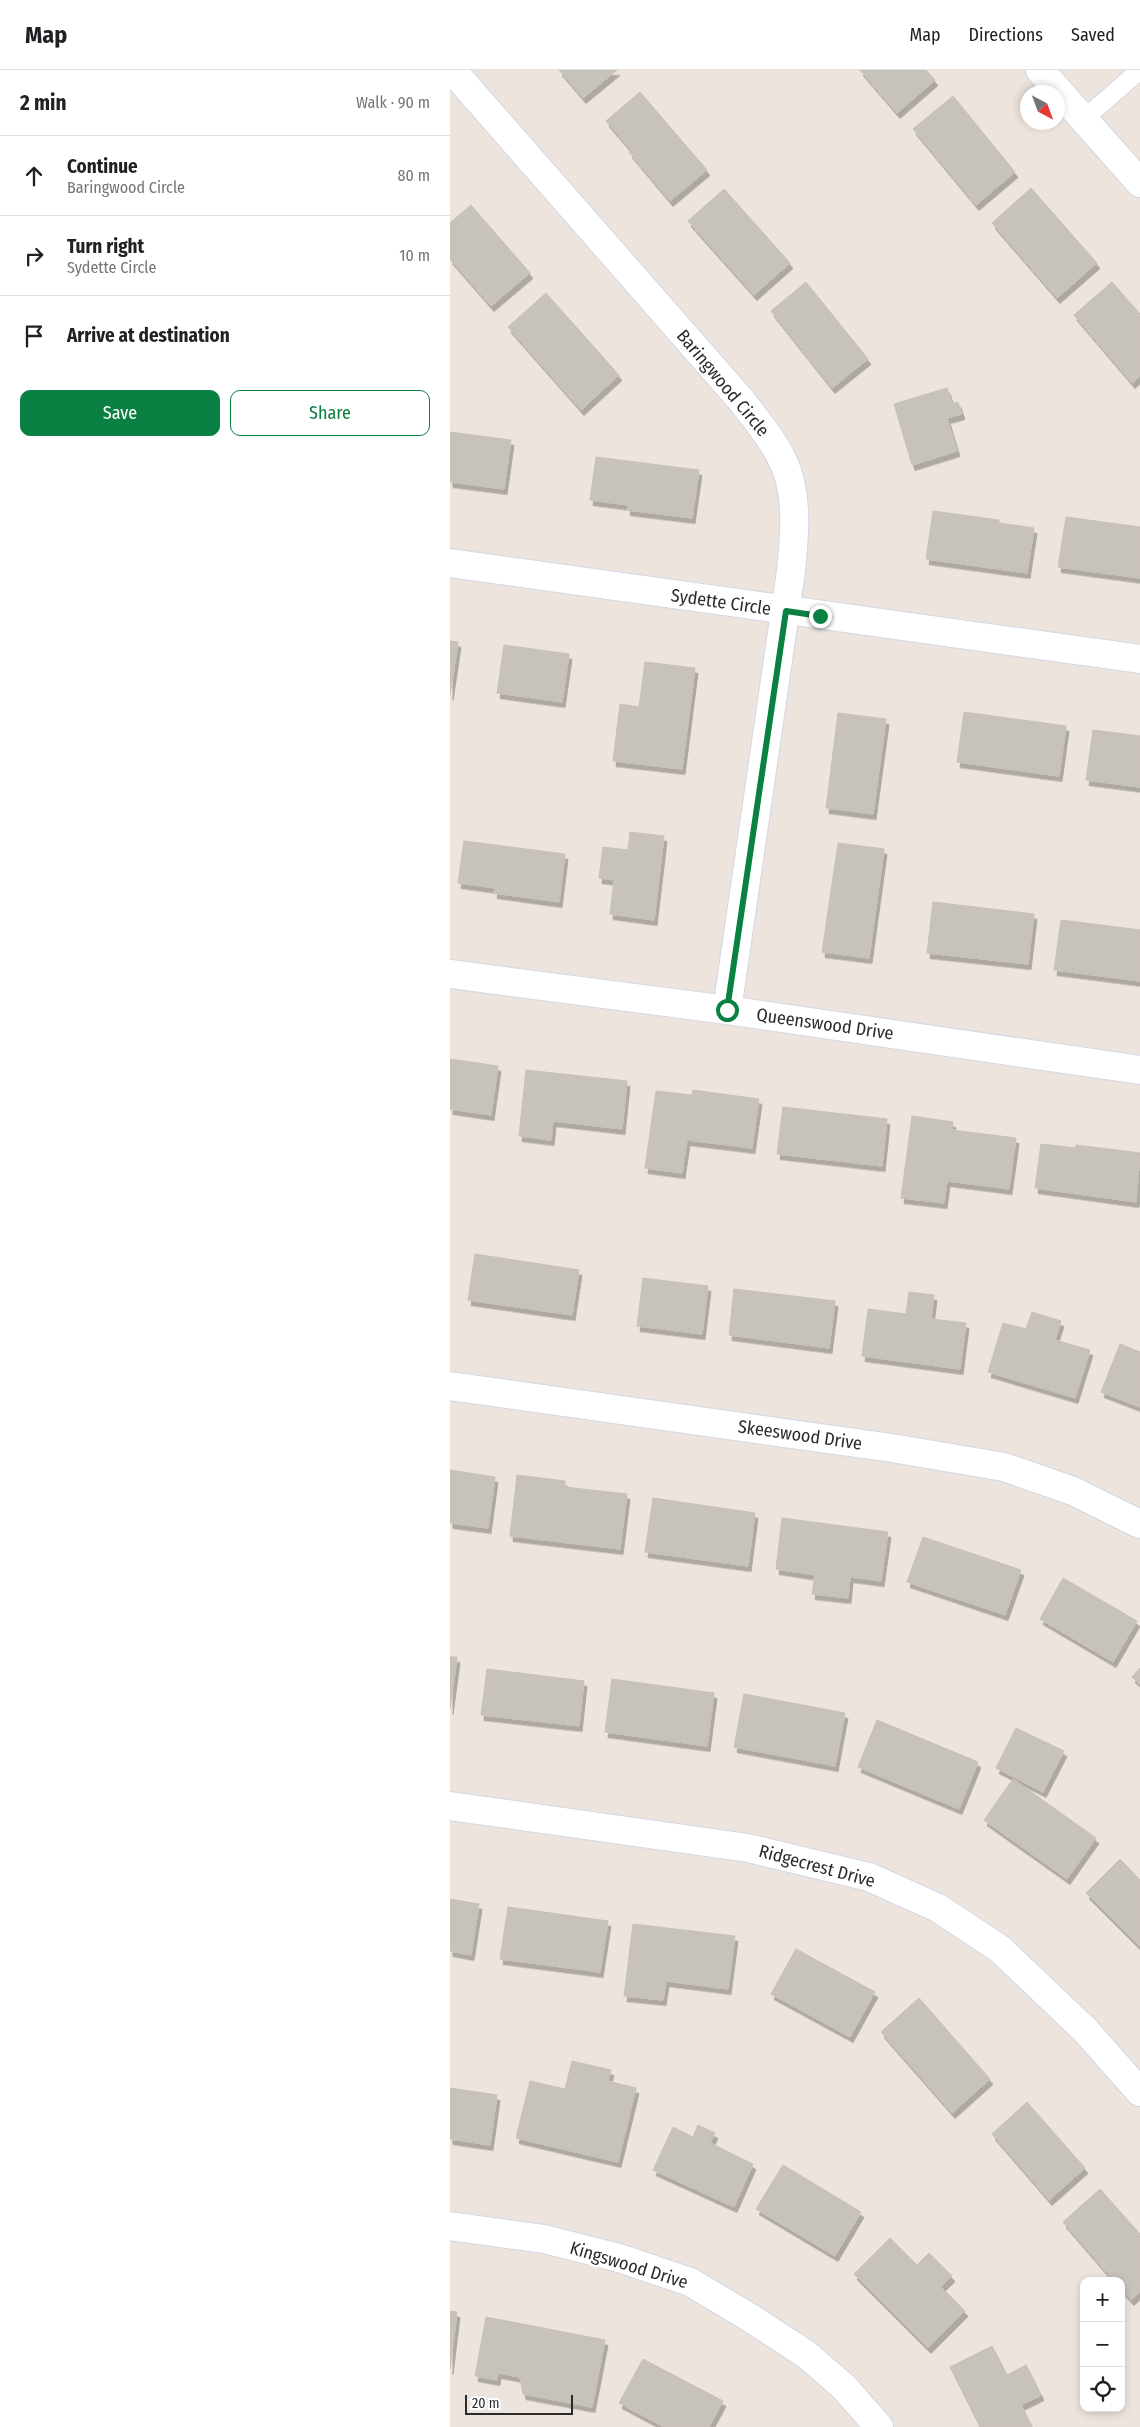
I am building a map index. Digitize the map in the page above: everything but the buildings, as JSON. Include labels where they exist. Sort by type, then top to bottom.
[{"type":"street","name":"Baringwood Circle","points":[[452,70],[741,400],[771,439],[787,471],[794,507],[794,548],[727,1010]]},
{"type":"street","points":[[1040,70],[1140,183]]},
{"type":"street","name":"Sydette Circle","points":[[450,563],[1140,660]]},
{"type":"street","name":"Queenswood Drive","points":[[450,974],[727,1010],[1140,1070]]},
{"type":"street","name":"Skeeswood Drive","points":[[450,1386],[882,1446],[1004,1467],[1073,1491],[1140,1524]]},
{"type":"street","name":"Ridgecrest Drive","points":[[450,1806],[748,1848],[869,1877],[938,1908],[1000,1949],[1086,2031],[1140,2092]]},
{"type":"street","name":"Kingswood Drive","points":[[450,2226],[544,2239],[619,2258],[690,2282],[749,2317],[807,2355],[844,2386],[879,2427]]},
{"type":"lane","points":[[1084,119],[1140,70]]},
{"type":"route","points":[[727,1010],[786,611],[820,616]]}]
